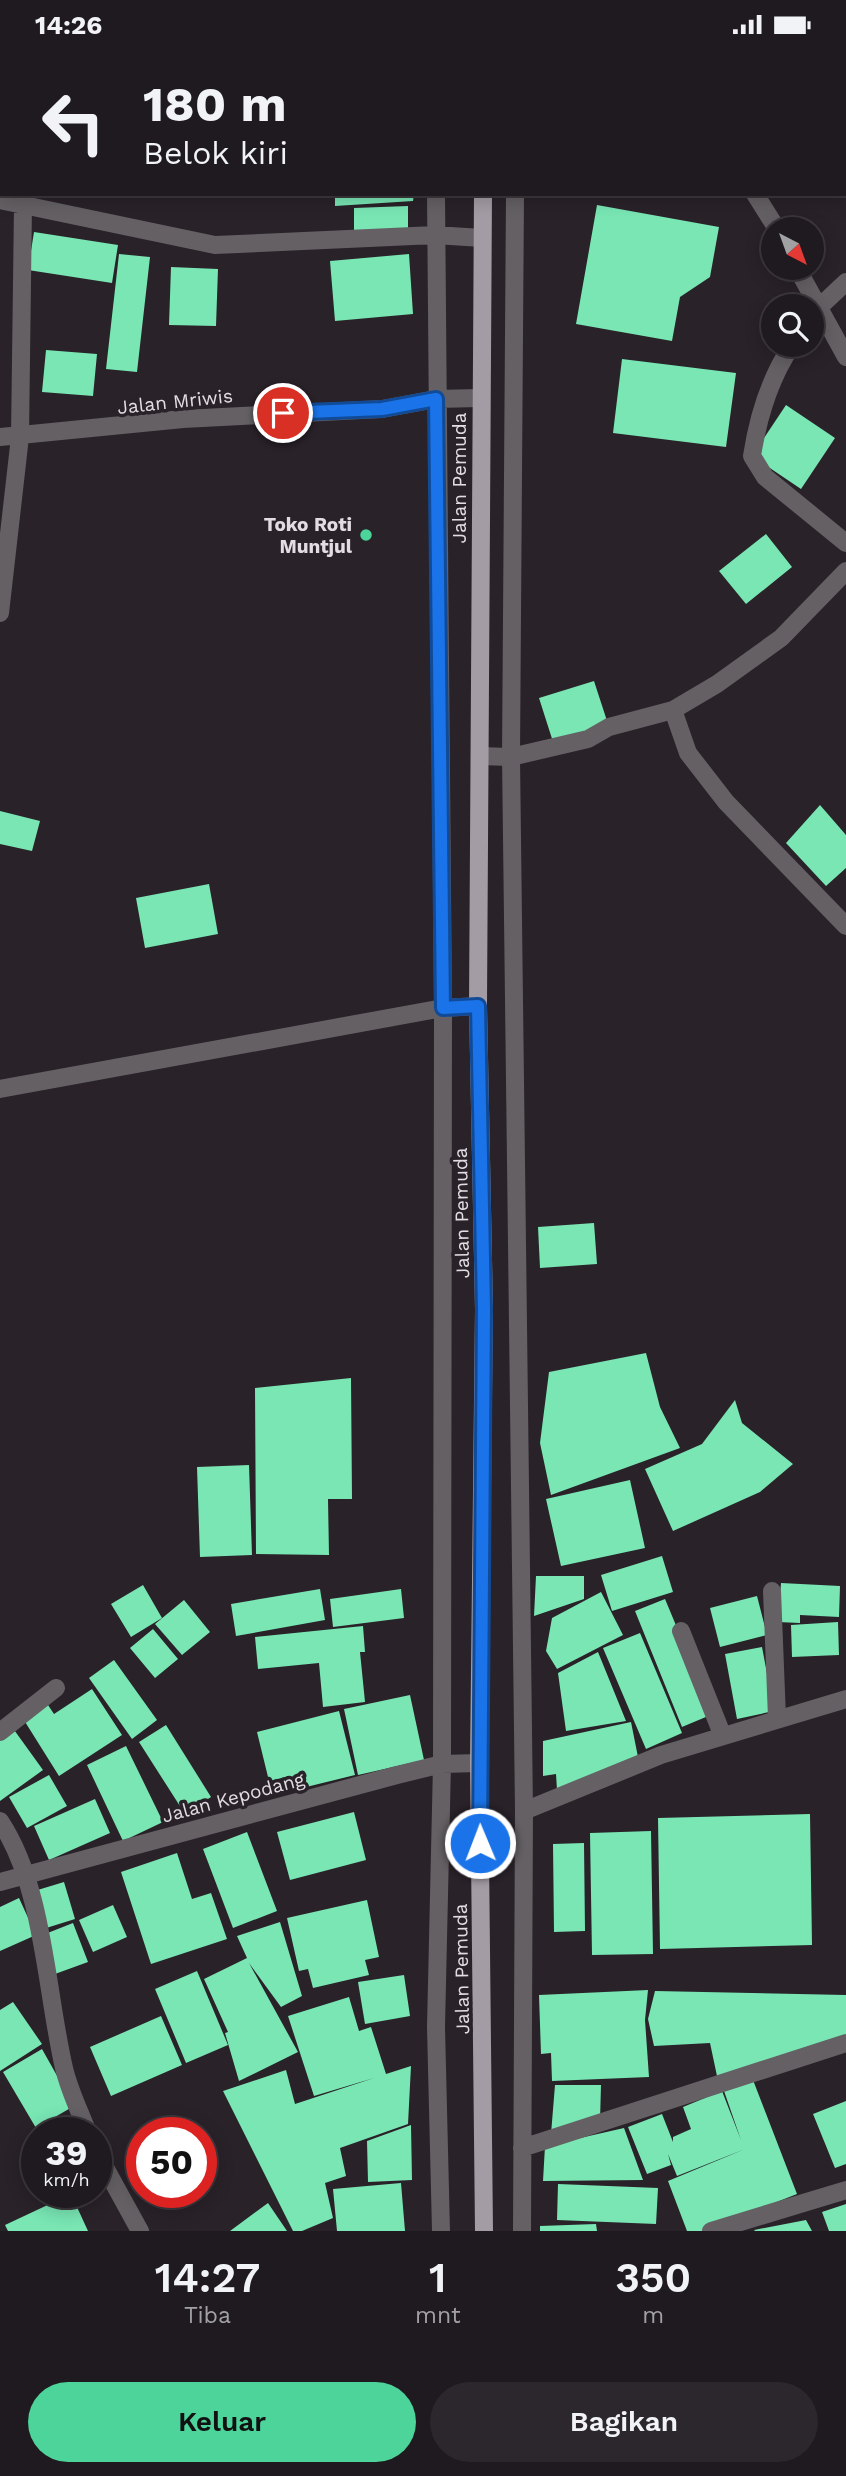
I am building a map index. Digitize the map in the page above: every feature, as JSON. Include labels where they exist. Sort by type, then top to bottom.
[{"type":"main road","name":"Jalan Pemuda","points":[[483,196],[478,1006],[484,1309],[479,1763],[484,2231]]},
{"type":"street","points":[[436,196],[443,1008],[442,1764],[436,2027],[441,2231]]},
{"type":"street","points":[[515,196],[511,757],[524,1811],[522,2231]]},
{"type":"street","points":[[756,196],[769,217]]},
{"type":"street","points":[[0,199],[215,245],[435,236],[482,238]]},
{"type":"street","points":[[0,613],[20,437],[23,205]]},
{"type":"street","points":[[824,302],[846,282]]},
{"type":"street","points":[[824,314],[846,357]]},
{"type":"street","points":[[784,357],[762,411],[752,456],[765,477],[846,543]]},
{"type":"street","name":"Jalan Mriwis","points":[[0,437],[183,419],[382,409],[436,399],[480,398]]},
{"type":"street","points":[[480,756],[511,757],[588,739],[609,727],[673,710],[717,684],[781,638],[846,571]]},
{"type":"street","points":[[673,710],[688,754],[726,802],[846,926]]},
{"type":"street","points":[[0,1089],[443,1008],[478,1006]]},
{"type":"street","points":[[772,1591],[777,1718]]},
{"type":"street","points":[[681,1631],[722,1734]]},
{"type":"street","points":[[0,1732],[56,1688]]},
{"type":"street","points":[[524,1811],[610,1775],[722,1734],[846,1699]]},
{"type":"street","name":"Jalan Kepodang","points":[[0,1882],[442,1764],[479,1763]]},
{"type":"street","points":[[0,1821],[14,1842],[26,1874],[64,2071],[82,2117]]},
{"type":"street","points":[[522,2148],[846,2043]]},
{"type":"street","points":[[112,2180],[140,2231]]},
{"type":"street","points":[[711,2231],[846,2190]]},
{"type":"building","points":[[335,196],[414,196],[413,201],[335,206]]},
{"type":"building","points":[[597,205],[719,227],[710,277],[680,297],[672,341],[576,324]]},
{"type":"building","points":[[408,206],[408,233],[354,235],[354,208]]},
{"type":"building","points":[[34,232],[118,245],[112,283],[28,270]]},
{"type":"building","points":[[119,254],[150,257],[137,372],[106,369]]},
{"type":"building","points":[[409,254],[413,314],[335,321],[330,261]]},
{"type":"building","points":[[171,267],[218,269],[216,326],[169,325]]},
{"type":"building","points":[[46,350],[97,354],[93,396],[42,392]]},
{"type":"building","points":[[622,359],[736,373],[726,447],[613,433]]},
{"type":"building","points":[[786,405],[835,438],[801,489],[752,456]]},
{"type":"building","points":[[766,534],[792,567],[746,604],[719,571]]},
{"type":"building","points":[[594,681],[609,727],[554,745],[539,698]]},
{"type":"building","points":[[820,805],[846,835],[846,868],[826,886],[786,843]]},
{"type":"building","points":[[0,811],[40,821],[32,851],[0,844]]},
{"type":"building","points":[[209,884],[218,934],[145,948],[136,898]]},
{"type":"building","points":[[594,1223],[597,1264],[540,1268],[538,1227]]},
{"type":"building","points":[[646,1353],[660,1407],[680,1448],[551,1495],[540,1443],[549,1372]]},
{"type":"building","points":[[351,1378],[352,1499],[328,1499],[329,1555],[256,1554],[255,1388]]},
{"type":"building","points":[[735,1400],[742,1423],[793,1464],[760,1492],[673,1531],[645,1469],[702,1444]]},
{"type":"building","points":[[249,1465],[252,1555],[200,1557],[197,1467]]},
{"type":"building","points":[[630,1480],[645,1548],[561,1566],[546,1499]]},
{"type":"building","points":[[662,1556],[673,1592],[612,1611],[601,1575]]},
{"type":"building","points":[[536,1576],[584,1576],[584,1599],[534,1616]]},
{"type":"building","points":[[781,1583],[840,1586],[839,1617],[800,1615],[800,1623],[778,1622]]},
{"type":"building","points":[[143,1585],[162,1618],[131,1637],[111,1604]]},
{"type":"building","points":[[320,1589],[325,1620],[236,1636],[231,1604]]},
{"type":"building","points":[[401,1589],[404,1618],[333,1627],[330,1599]]},
{"type":"building","points":[[601,1592],[623,1635],[557,1669],[546,1651],[552,1618]]},
{"type":"building","points":[[757,1596],[767,1635],[720,1647],[710,1608]]},
{"type":"building","points":[[665,1599],[713,1714],[682,1727],[635,1611]]},
{"type":"building","points":[[184,1600],[210,1632],[182,1655],[155,1624]]},
{"type":"building","points":[[838,1622],[839,1655],[792,1657],[791,1625]]},
{"type":"building","points":[[363,1626],[365,1652],[360,1652],[365,1702],[323,1707],[319,1663],[258,1669],[255,1637]]},
{"type":"building","points":[[153,1629],[178,1659],[155,1678],[130,1648]]},
{"type":"building","points":[[640,1633],[682,1733],[646,1749],[603,1648]]},
{"type":"building","points":[[762,1647],[774,1711],[737,1719],[725,1654]]},
{"type":"building","points":[[598,1652],[626,1721],[566,1731],[558,1673]]},
{"type":"building","points":[[114,1660],[157,1720],[132,1739],[89,1678]]},
{"type":"building","points":[[92,1689],[122,1735],[59,1776],[22,1717],[46,1702],[54,1714]]},
{"type":"building","points":[[410,1695],[424,1760],[358,1775],[344,1709]]},
{"type":"building","points":[[339,1711],[355,1775],[294,1790],[290,1776],[269,1781],[257,1732]]},
{"type":"building","points":[[631,1722],[639,1762],[557,1790],[556,1774],[543,1776],[543,1741]]},
{"type":"building","points":[[166,1725],[211,1797],[185,1814],[139,1742]]},
{"type":"building","points":[[12,1727],[43,1770],[0,1801],[0,1736]]},
{"type":"building","points":[[126,1746],[163,1822],[123,1841],[87,1765]]},
{"type":"building","points":[[49,1775],[67,1806],[27,1828],[9,1797]]},
{"type":"building","points":[[95,1799],[110,1833],[49,1860],[34,1826]]},
{"type":"building","points":[[354,1812],[366,1860],[290,1880],[277,1832]]},
{"type":"building","points":[[810,1814],[812,1945],[660,1949],[658,1818]]},
{"type":"building","points":[[651,1831],[653,1954],[592,1955],[590,1833]]},
{"type":"building","points":[[247,1832],[277,1911],[233,1928],[203,1849]]},
{"type":"building","points":[[584,1843],[585,1931],[554,1932],[553,1844]]},
{"type":"building","points":[[177,1853],[192,1899],[211,1893],[227,1939],[151,1964],[121,1872]]},
{"type":"building","points":[[64,1882],[75,1919],[43,1929],[31,1892]]},
{"type":"building","points":[[19,1898],[36,1935],[0,1951],[0,1907]]},
{"type":"building","points":[[367,1900],[379,1957],[365,1960],[369,1975],[313,1988],[308,1969],[299,1971],[287,1918]]},
{"type":"building","points":[[113,1905],[127,1937],[93,1952],[79,1920]]},
{"type":"building","points":[[280,1922],[302,1996],[281,2007],[249,1963],[298,2052],[239,2081],[225,2033],[228,2032],[204,1979],[247,1958],[237,1936]]},
{"type":"building","points":[[73,1923],[88,1962],[55,1974],[40,1936]]},
{"type":"building","points":[[197,1971],[228,2045],[186,2063],[155,1989]]},
{"type":"building","points":[[404,1975],[410,2016],[365,2024],[358,1982]]},
{"type":"building","points":[[648,1990],[645,2020],[649,2077],[552,2081],[551,2053],[541,2054],[539,1995]]},
{"type":"building","points":[[655,1991],[846,1995],[846,2040],[717,2076],[710,2043],[654,2046],[648,2019]]},
{"type":"building","points":[[349,1997],[359,2031],[371,2027],[386,2074],[411,2066],[408,2124],[340,2148],[346,2176],[325,2183],[333,2218],[302,2231],[293,2231],[223,2091],[286,2070],[295,2104],[374,2078],[314,2096],[288,2016]]},
{"type":"building","points":[[13,2002],[42,2044],[0,2071],[0,2010]]},
{"type":"building","points":[[161,2016],[182,2065],[111,2096],[90,2047]]},
{"type":"building","points":[[42,2049],[74,2106],[55,2117],[30,2117],[3,2072]]},
{"type":"building","points":[[753,2080],[797,2194],[703,2231],[687,2231],[668,2181],[745,2149],[677,2176],[668,2154],[671,2165],[647,2174],[628,2127],[662,2114],[673,2142],[673,2137],[691,2129],[683,2107],[722,2091],[741,2140],[724,2091]]},
{"type":"building","points":[[555,2085],[601,2085],[600,2121],[551,2134]]},
{"type":"building","points":[[846,2101],[846,2164],[835,2168],[813,2114]]},
{"type":"building","points":[[411,2125],[412,2180],[368,2182],[367,2141]]},
{"type":"building","points":[[624,2128],[643,2180],[543,2181],[545,2146]]},
{"type":"building","points":[[401,2183],[405,2231],[337,2231],[333,2189]]},
{"type":"building","points":[[558,2184],[658,2188],[656,2224],[557,2220]]},
{"type":"building","points":[[268,2203],[287,2231],[230,2231]]},
{"type":"building","points":[[846,2204],[846,2231],[829,2231],[822,2212]]},
{"type":"building","points":[[41,2208],[77,2208],[88,2231],[8,2231],[5,2225]]},
{"type":"building","points":[[806,2220],[812,2231],[754,2230]]},
{"type":"building","points":[[596,2224],[597,2231],[540,2231],[540,2226]]},
{"type":"place","name":"Toko Roti Muntjul","points":[[366,535]]},
{"type":"route","points":[[283,413],[382,409],[436,399],[443,1008],[478,1006],[484,1309],[480,1843]]}]
